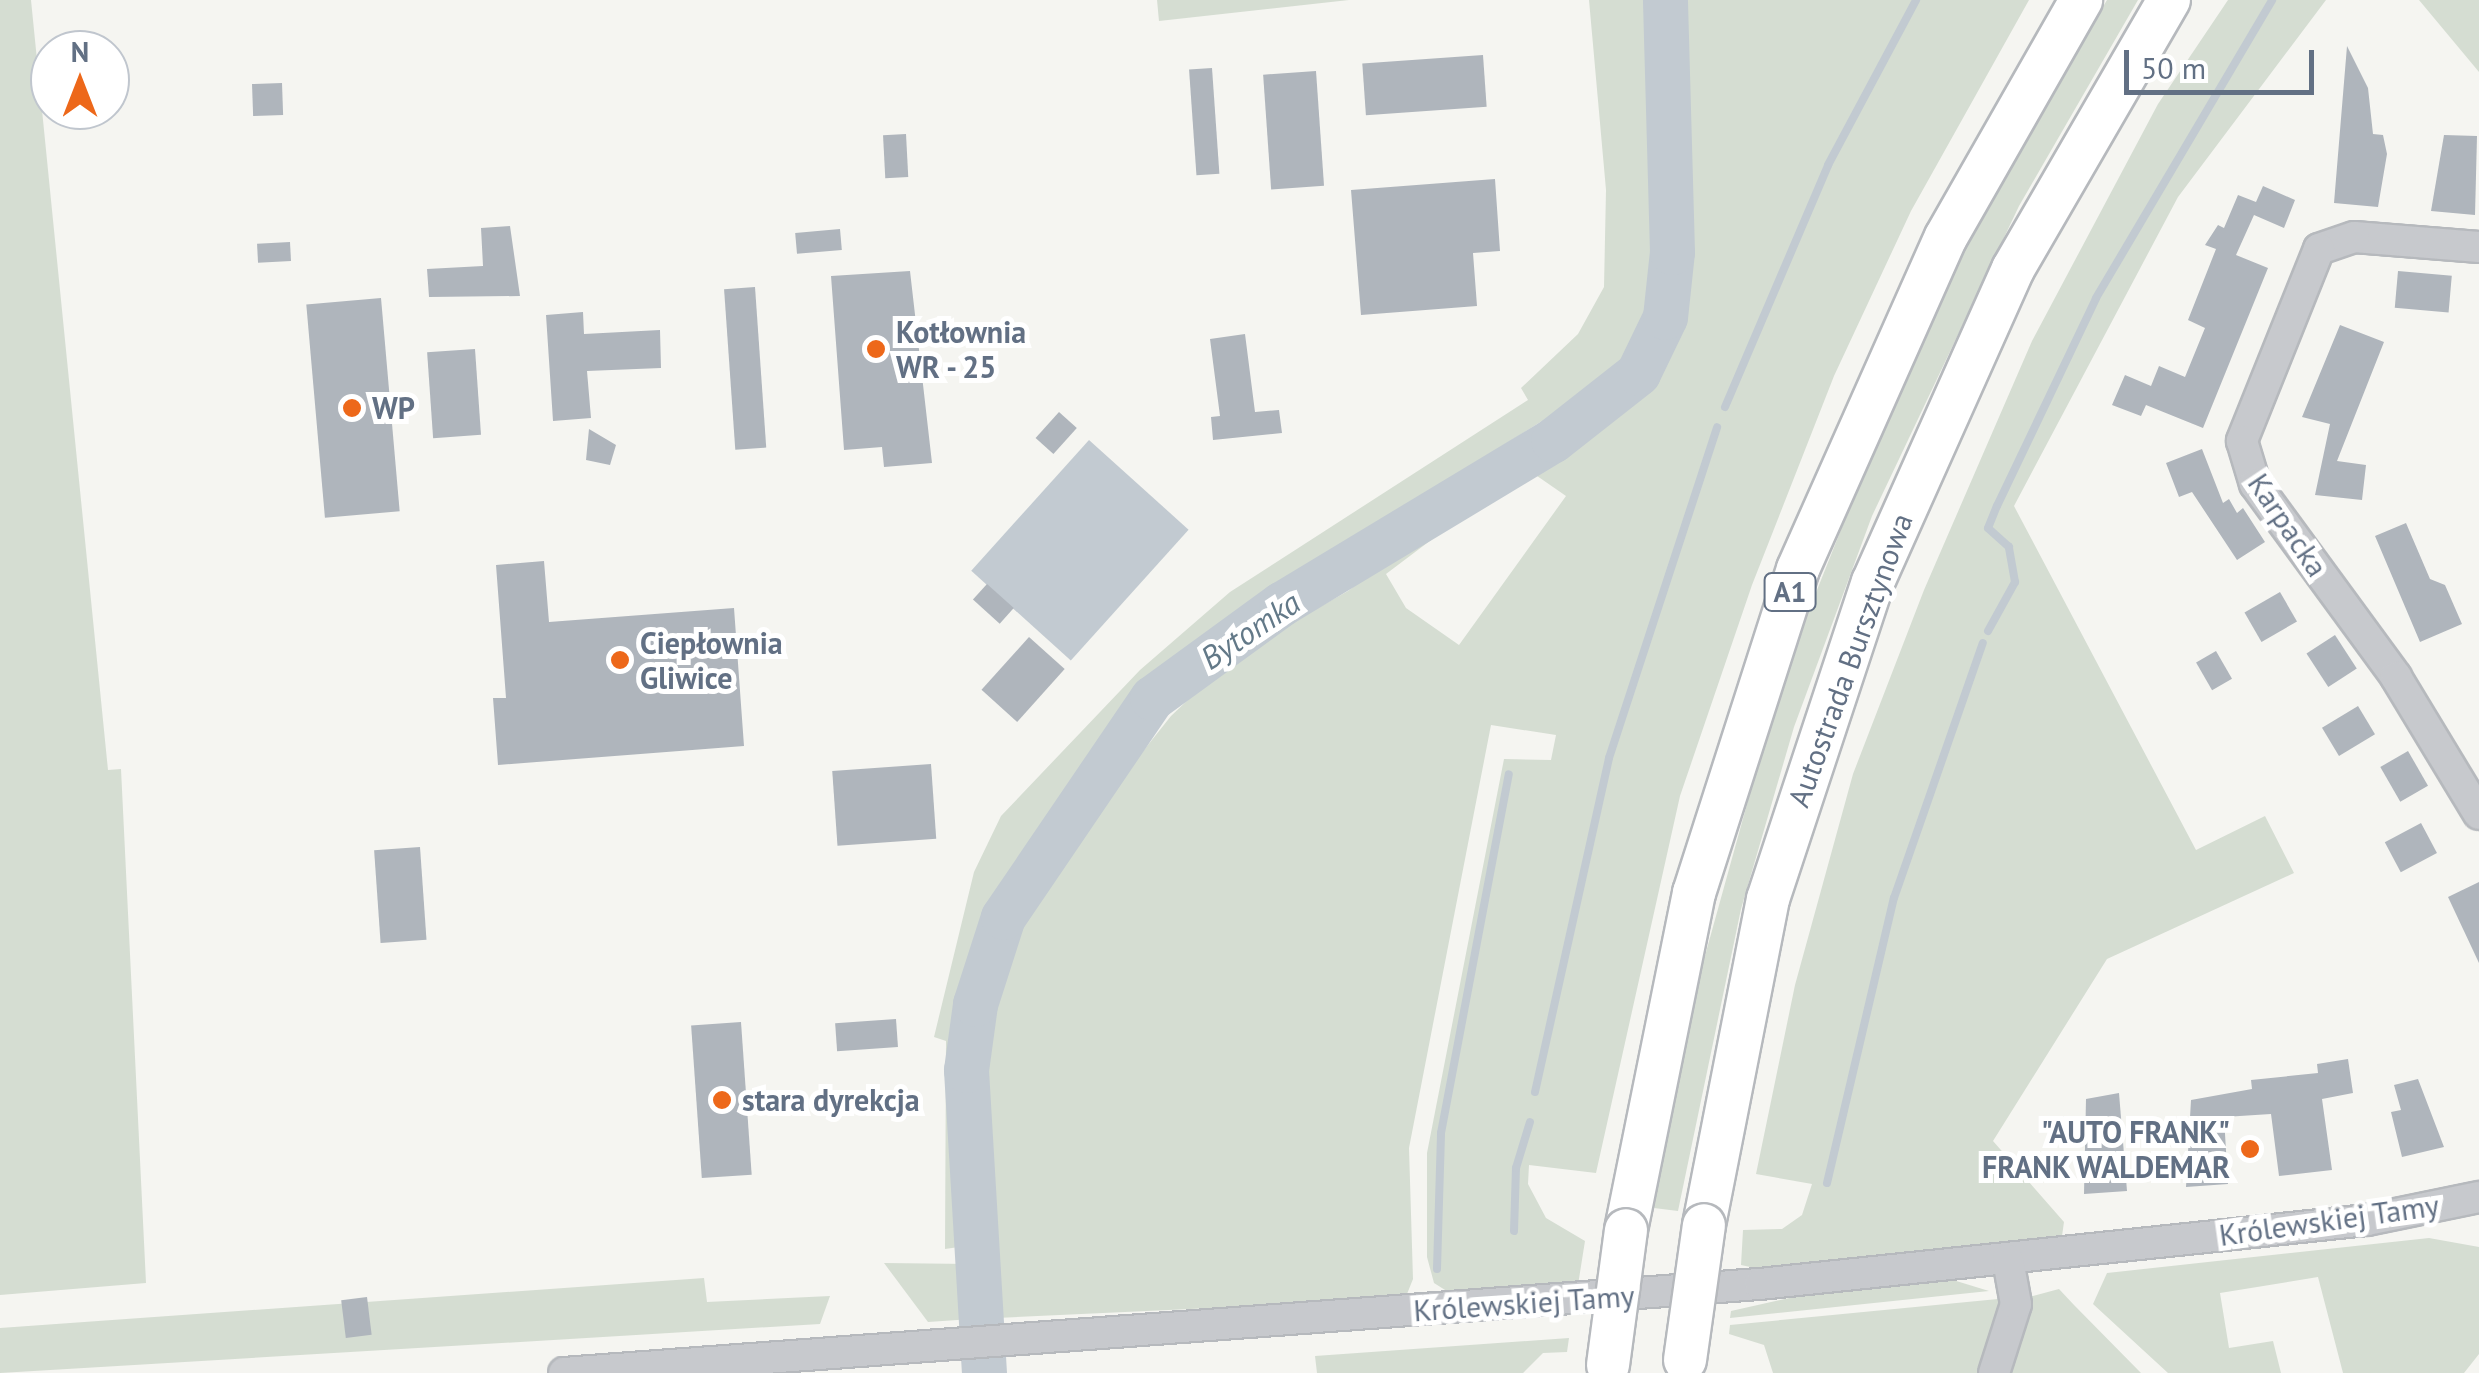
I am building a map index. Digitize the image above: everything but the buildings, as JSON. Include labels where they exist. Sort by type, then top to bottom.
[{"type":"highway","name":"A1","points":[[1607,1369],[1626,1230],[1694,893],[1798,569],[1946,236],[2081,0]]},
{"type":"highway","name":"Autostrada Bursztynowa","points":[[1685,1367],[1704,1224],[1768,899],[1873,582],[2013,269],[2169,0]]},
{"type":"street","name":"Karpacka","points":[[2479,248],[2354,237],[2319,249],[2242,441],[2255,484],[2396,677],[2479,814]]},
{"type":"street","name":"Królewskiej Tamy","points":[[564,1373],[1041,1333],[1526,1303],[2008,1260],[2367,1220],[2479,1196]]},
{"type":"street","points":[[1994,1373],[2016,1304],[2008,1260]]},
{"type":"shaded area","points":[[0,0],[31,0],[34,30],[30,30],[30,130],[44,130],[108,770],[121,769],[146,1283],[0,1295]]},
{"type":"shaded area","points":[[1157,0],[1349,0],[1159,21]]},
{"type":"shaded area","points":[[1589,0],[2029,0],[1911,211],[1834,376],[1752,585],[1680,796],[1596,1173],[1529,1165],[1528,1184],[1546,1218],[1585,1241],[1578,1285],[1453,1295],[1434,1283],[1427,1257],[1427,1153],[1504,759],[1551,760],[1556,735],[1491,725],[1409,1148],[1413,1279],[1405,1299],[997,1318],[978,1089],[982,1041],[1007,946],[1047,872],[1171,716],[1236,654],[1348,591],[1431,528],[1439,534],[1386,574],[1406,608],[1459,645],[1566,496],[1527,469],[1565,450],[1542,421],[1259,599],[1145,689],[1026,850],[977,947],[959,1046],[966,1246],[945,1249],[946,1041],[934,1037],[974,872],[1001,816],[1140,670],[1230,592],[1528,400],[1521,388],[1578,334],[1604,287],[1606,190]]},
{"type":"shaded area","points":[[2107,0],[2138,0],[2019,206],[1872,516],[1794,727],[1741,909],[1678,1211],[1654,1208],[1688,1017],[1782,678],[1899,384],[1990,196]]},
{"type":"shaded area","points":[[2228,0],[2326,0],[2178,197],[2014,506],[2196,850],[2265,816],[2294,873],[2107,959],[1993,1141],[2064,1222],[2062,1236],[1774,1272],[1741,1265],[1743,1230],[1782,1229],[1802,1215],[1812,1184],[1756,1174],[1795,985],[1853,774],[1924,590],[2032,341],[2158,104]]},
{"type":"shaded area","points":[[2419,0],[2479,0],[2479,72]]},
{"type":"shaded area","points":[[1089,440],[1189,530],[1071,660],[971,571]]},
{"type":"shaded area","points":[[2429,1238],[2479,1247],[2479,1354],[2464,1373],[2343,1373],[2318,1277],[2220,1293],[2229,1348],[2273,1341],[2281,1373],[2168,1373],[2093,1304],[2107,1273]]},
{"type":"shaded area","points":[[884,1263],[971,1264],[972,1319],[928,1322]]},
{"type":"shaded area","points":[[704,1278],[707,1302],[830,1296],[820,1324],[0,1373],[0,1328]]},
{"type":"shaded area","points":[[1953,1280],[1989,1291],[1730,1318],[1731,1311],[1803,1295]]},
{"type":"shaded area","points":[[2059,1289],[2141,1373],[2004,1373],[2025,1298]]},
{"type":"shaded area","points":[[1998,1299],[2001,1328],[1980,1373],[1773,1373],[1764,1345],[1729,1334],[1730,1325]]},
{"type":"shaded area","points":[[1569,1338],[1567,1352],[1543,1353],[1523,1373],[1317,1373],[1315,1356]]},
{"type":"waterway","name":"Bytomka","points":[[984,1373],[966,1070],[975,1004],[1003,917],[1152,698],[1281,604],[1553,440],[1638,373],[1665,317],[1672,252],[1665,0]]},
{"type":"waterway","points":[[1725,407],[1828,165],[1916,0]]},
{"type":"waterway","points":[[1988,631],[2015,582],[2009,547],[1988,528],[1997,506],[2096,298],[2272,0]]},
{"type":"waterway","points":[[1535,1092],[1609,758],[1717,427]]},
{"type":"waterway","points":[[1827,1183],[1894,898],[1983,643]]},
{"type":"waterway","points":[[1437,1269],[1441,1133],[1509,774]]},
{"type":"waterway","points":[[1514,1231],[1516,1168],[1530,1122]]},
{"type":"place","name":"Kotłownia WR - 25","points":[[876,349]]},
{"type":"place","name":"WP","points":[[352,408]]},
{"type":"place","name":"Ciepłownia Gliwice","points":[[620,660]]},
{"type":"place","name":"stara dyrekcja","points":[[722,1100]]},
{"type":"place","name":"\"AUTO FRANK\" FRANK WALDEMAR","points":[[2250,1149]]}]
